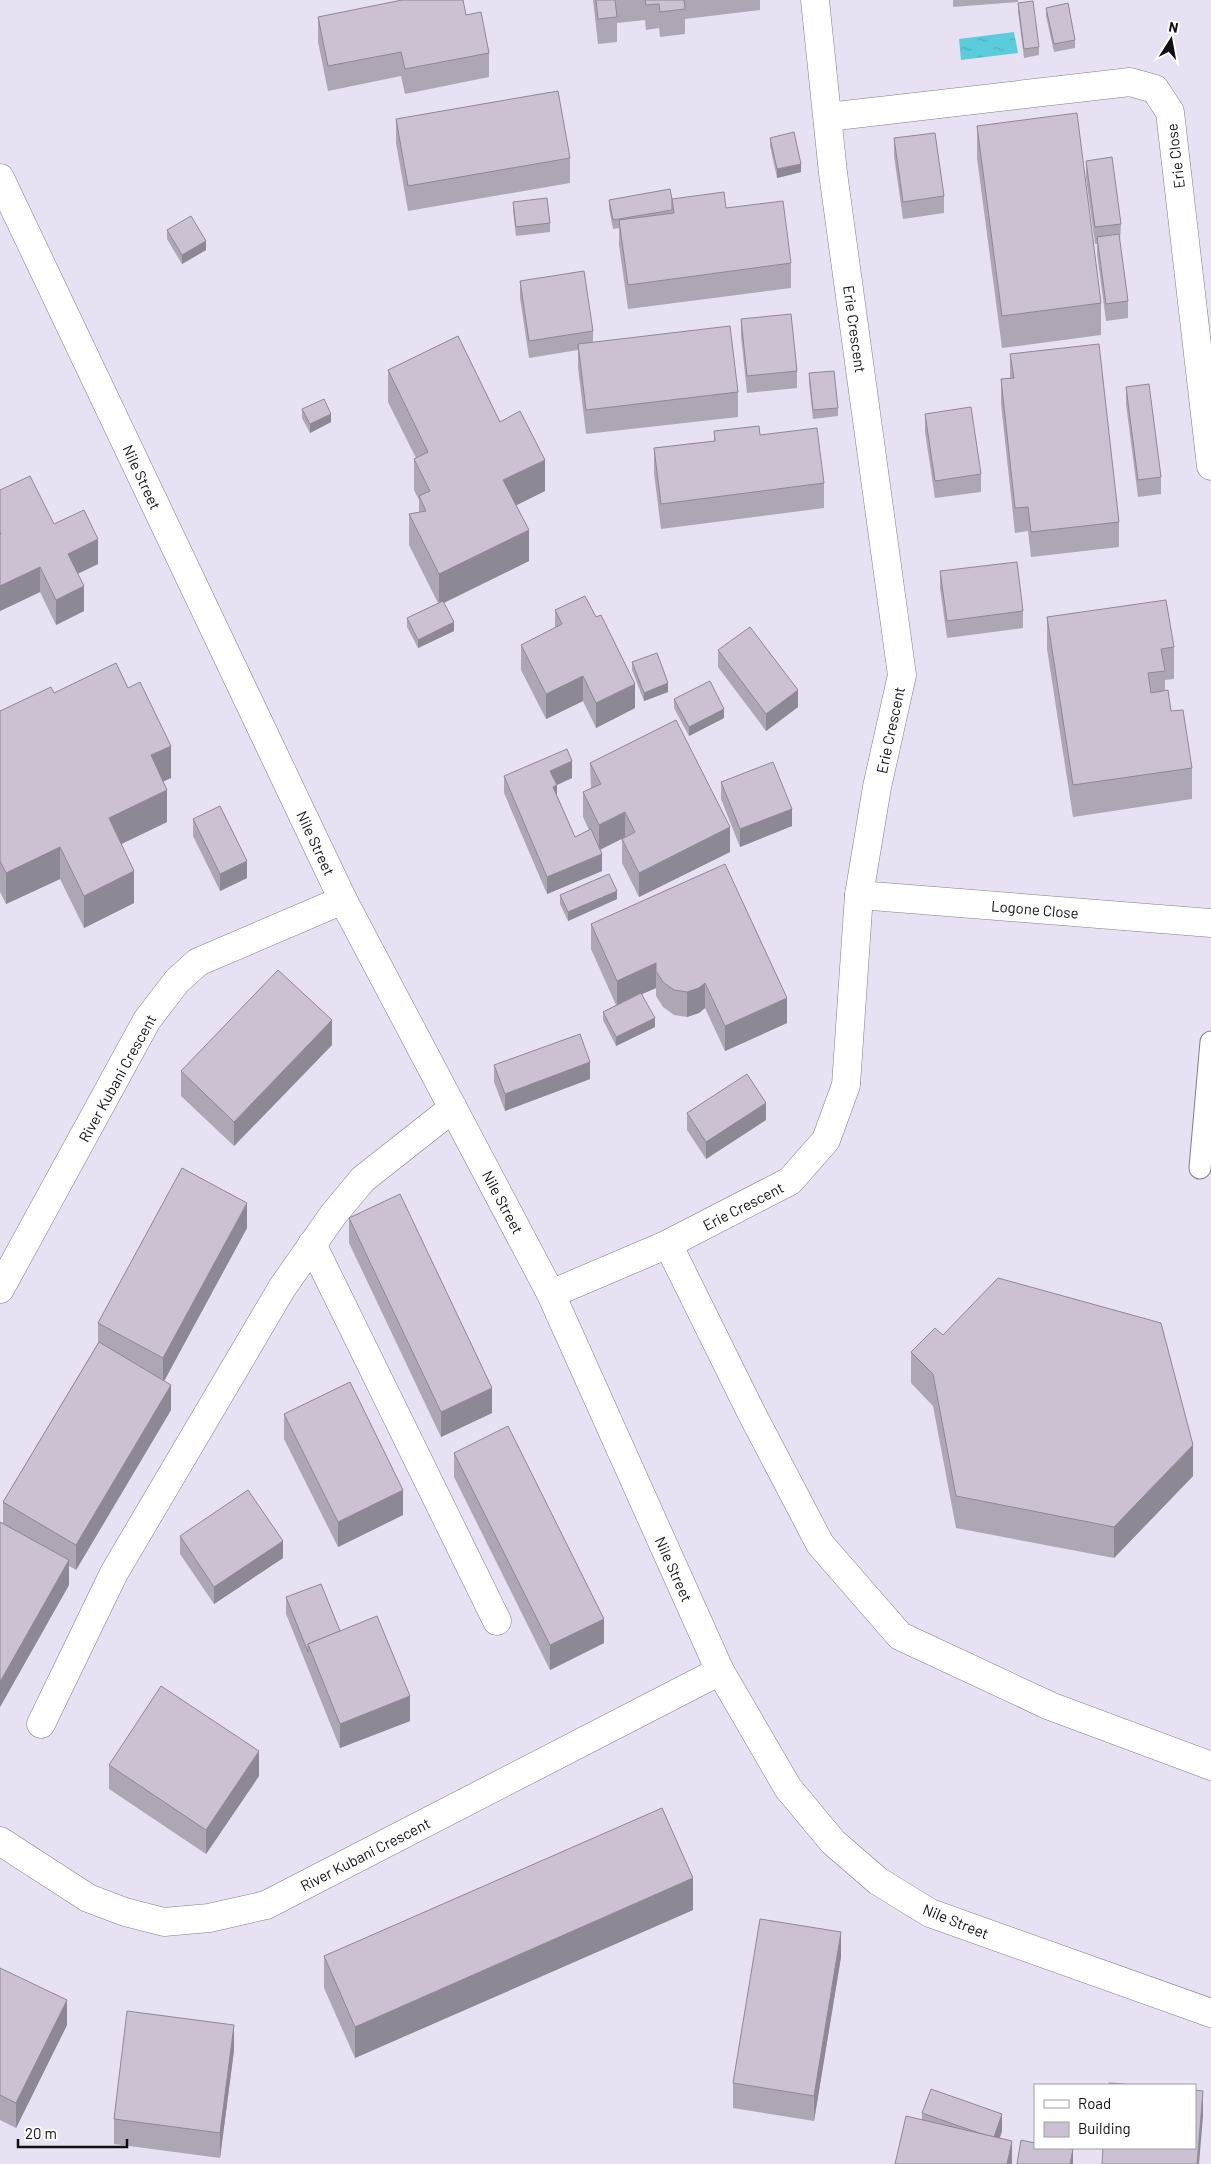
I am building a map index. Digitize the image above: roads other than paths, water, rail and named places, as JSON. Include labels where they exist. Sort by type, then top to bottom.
[{"type":"street","name":"Erie Crescent","points":[[551,1294],[668,1244],[790,1182],[826,1140],[846,1085],[859,895],[878,787],[902,675],[833,173],[815,0]]},
{"type":"street","name":"Erie Close","points":[[828,117],[1130,82],[1154,89],[1170,112],[1211,466]]},
{"type":"street","name":"Nile Street","points":[[0,178],[343,900],[551,1294],[720,1671],[788,1788],[833,1842],[878,1881],[930,1914],[1211,2013]]},
{"type":"street","name":"Logone Close","points":[[859,895],[1211,923]]},
{"type":"street","name":"River Kubani Crescent","points":[[0,1289],[147,1020],[177,981],[198,962],[343,900]]},
{"type":"street","points":[[41,1724],[114,1573],[282,1288],[333,1215],[363,1179],[453,1108]]},
{"type":"street","points":[[312,1244],[497,1621]]},
{"type":"street","points":[[668,1244],[752,1414],[820,1544],[900,1636],[1050,1706],[1211,1766]]},
{"type":"street","name":"River Kubani Crescent","points":[[0,1841],[88,1898],[124,1912],[164,1922],[210,1918],[266,1905],[720,1671]]},
{"type":"lane","points":[[1200,1168],[1211,1042]]},
{"type":"water","points":[[1014,32],[1018,53],[961,60],[959,39]]}]
